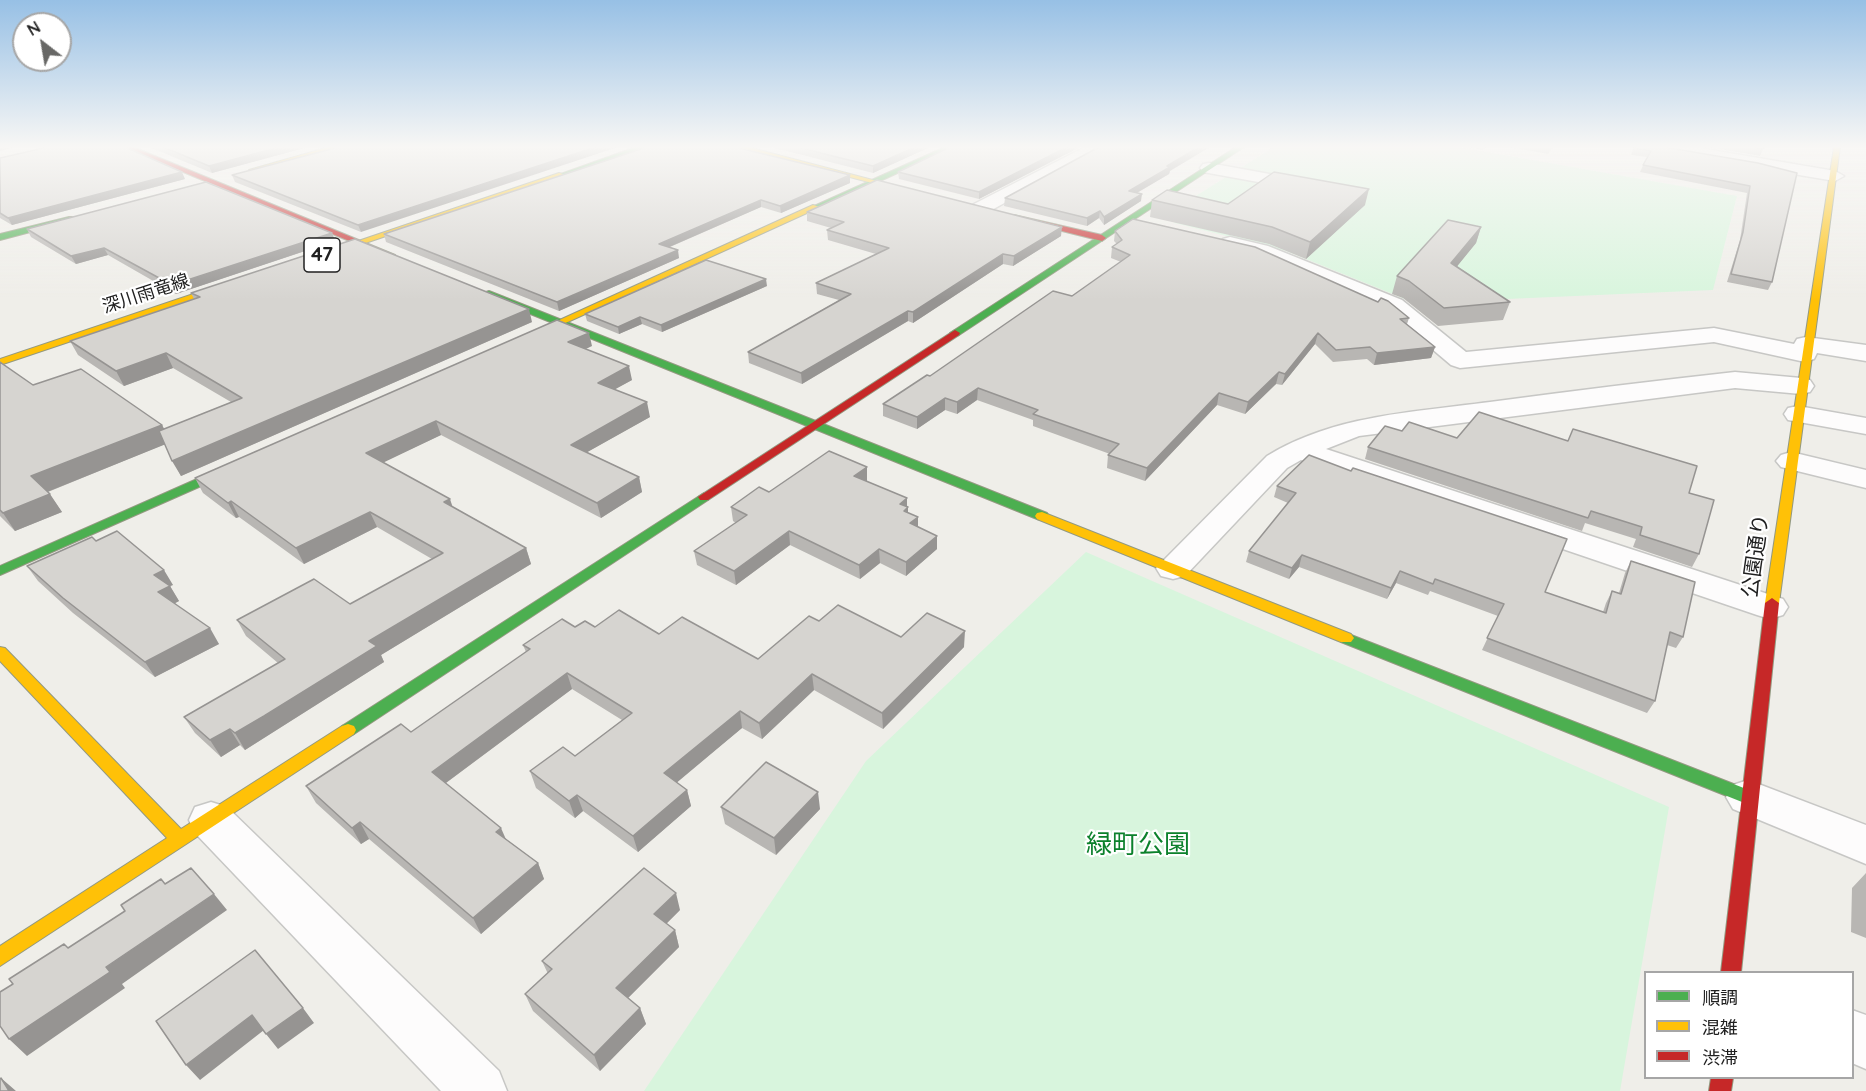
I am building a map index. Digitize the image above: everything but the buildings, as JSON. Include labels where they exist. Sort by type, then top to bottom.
[{"type":"street","points":[[249,198],[406,261]]},
{"type":"street","name":"47","points":[[308,259],[491,198]]},
{"type":"street","points":[[529,336],[836,198]]},
{"type":"street","points":[[976,207],[994,198]]},
{"type":"street","points":[[0,957],[1166,198]]},
{"type":"street","name":"公園通り","points":[[1731,971],[1770,607],[1806,349],[1831,198]]},
{"type":"street","points":[[976,207],[1102,238]]},
{"type":"street","points":[[0,237],[88,214]]},
{"type":"street","points":[[1132,221],[1164,228]]},
{"type":"street","points":[[1207,238],[1261,250],[1394,305],[1460,360],[1714,335],[1806,349],[1866,353]]},
{"type":"street","name":"深川雨竜線","points":[[0,362],[252,278]]},
{"type":"street","points":[[472,287],[1866,845]]},
{"type":"street","points":[[1173,568],[1277,462],[1298,448],[1354,428],[1629,392],[1735,381],[1801,386]]},
{"type":"street","points":[[1797,414],[1866,426]]},
{"type":"street","points":[[1298,448],[1770,607]]},
{"type":"street","points":[[0,571],[248,461]]},
{"type":"street","points":[[1791,461],[1866,479]]},
{"type":"street","points":[[0,652],[479,1091]]},
{"type":"green space","points":[[1193,198],[1737,198],[1713,290],[1415,303],[1286,251],[1175,223],[1162,217]]},
{"type":"green space","name":"緑町公園","points":[[1086,552],[1669,807],[1620,1091],[644,1091],[866,761]]},
{"type":"traffic: fast","points":[[816,207],[836,198]]},
{"type":"traffic: fast","points":[[955,333],[1163,198]]},
{"type":"traffic: fast","points":[[0,237],[69,219]]},
{"type":"traffic: fast","points":[[489,294],[1042,516]]},
{"type":"traffic: fast","points":[[0,571],[240,464]]},
{"type":"traffic: fast","points":[[348,730],[704,497]]},
{"type":"traffic: fast","points":[[1346,638],[1748,797]]},
{"type":"traffic: slow","points":[[318,256],[493,198]]},
{"type":"traffic: slow","points":[[1772,603],[1830,198]]},
{"type":"traffic: slow","points":[[547,328],[816,207]]},
{"type":"traffic: slow","points":[[0,362],[235,283]]},
{"type":"traffic: slow","points":[[1042,516],[1346,638]]},
{"type":"traffic: slow","points":[[0,652],[180,840]]},
{"type":"traffic: slow","points":[[0,957],[348,730]]},
{"type":"traffic: jam","points":[[251,198],[391,255]]},
{"type":"traffic: jam","points":[[1017,217],[1102,238]]},
{"type":"traffic: jam","points":[[704,497],[955,333]]},
{"type":"traffic: jam","points":[[1731,971],[1772,603]]},
{"type":"traffic: jam","points":[[1720,1091],[1722,1079]]}]
